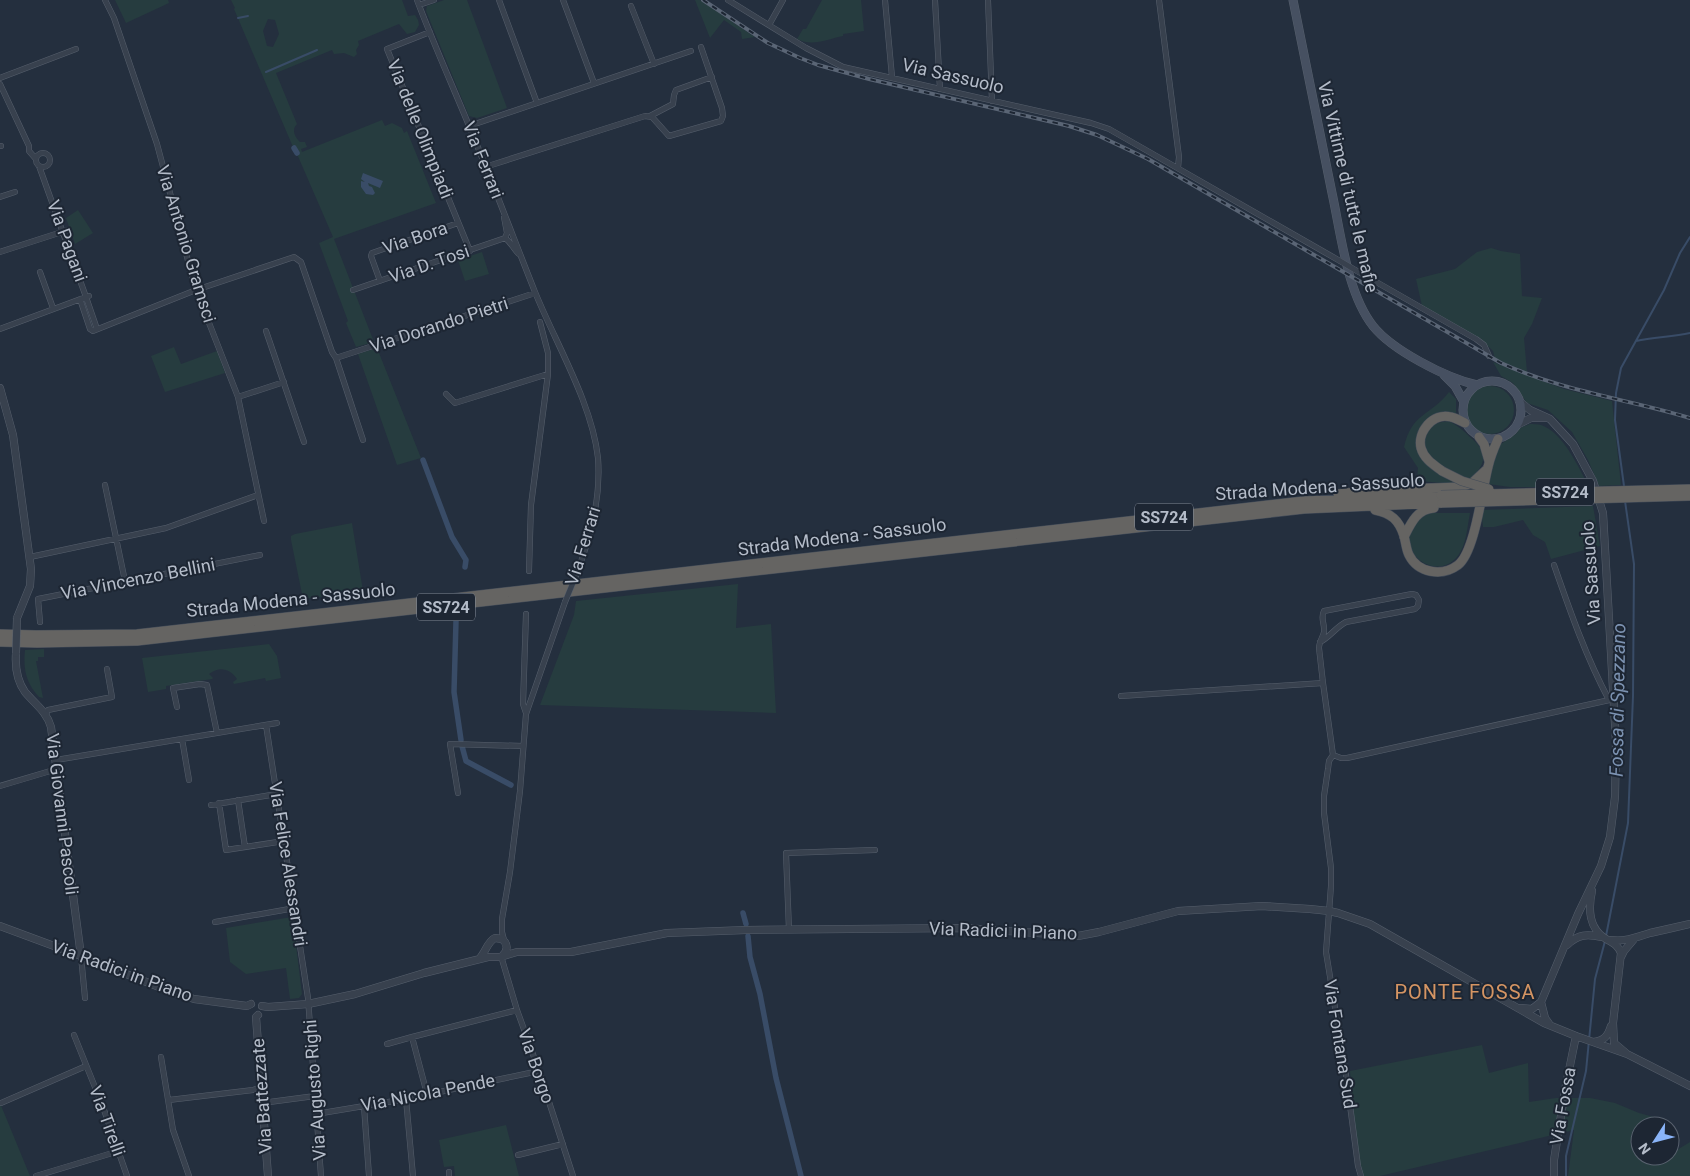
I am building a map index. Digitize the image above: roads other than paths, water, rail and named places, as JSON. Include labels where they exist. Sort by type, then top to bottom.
[{"type":"highway","points":[[1465,423],[1444,416],[1436,418],[1428,424],[1420,439],[1424,454],[1428,460],[1442,471],[1472,485],[1506,492]]},
{"type":"highway","points":[[1479,437],[1484,444],[1488,464]]},
{"type":"highway","points":[[1354,507],[1386,512],[1395,520],[1404,537],[1409,555],[1422,568],[1431,572],[1450,570],[1459,564],[1469,548],[1488,464],[1498,439]]},
{"type":"highway","points":[[1304,501],[1327,495],[1372,490],[1461,486],[1472,483],[1488,464]]},
{"type":"highway","name":"Strada Modena - Sassuolo","points":[[0,642],[137,641],[1294,510],[1441,502],[1506,492],[1690,489]]},
{"type":"highway","name":"Strada Modena - Sassuolo","points":[[0,634],[36,636],[137,634],[1304,501],[1469,502],[1641,499],[1690,496]]},
{"type":"highway","points":[[1404,537],[1414,519],[1421,512],[1441,502]]},
{"type":"main road","name":"Via Vittime di tutte le mafie","points":[[1293,0],[1342,241],[1358,302],[1372,325],[1389,341],[1440,372],[1455,386],[1464,402]]},
{"type":"main road","name":"Via Vittime di tutte le mafie","points":[[1440,372],[1477,385]]},
{"type":"main road","name":"Via Sassuolo","points":[[1477,385],[1490,381],[1504,384],[1516,394],[1519,401]]},
{"type":"main road","points":[[1477,385],[1471,390],[1464,402],[1462,413],[1465,423],[1479,437],[1492,440],[1511,432],[1517,425],[1520,417],[1519,401]]},
{"type":"street","name":"Via Antonio Gramsci","points":[[105,0],[114,18],[156,144],[196,290],[238,396],[264,521]]},
{"type":"street","points":[[418,3],[434,0]]},
{"type":"street","points":[[499,0],[537,103]]},
{"type":"street","points":[[563,0],[594,84]]},
{"type":"street","name":"Via Sassuolo","points":[[728,0],[834,63],[1102,126],[1476,339],[1484,345],[1490,356]]},
{"type":"street","points":[[769,25],[783,0]]},
{"type":"street","points":[[885,0],[892,77]]},
{"type":"street","points":[[935,0],[940,89]]},
{"type":"street","points":[[988,0],[992,101]]},
{"type":"street","points":[[1159,0],[1179,157],[1178,168]]},
{"type":"street","name":"Via Ferrari","points":[[418,3],[486,167],[535,293],[585,405],[593,430],[598,457],[599,480],[596,510],[588,543],[565,602],[526,714],[520,791],[510,872],[502,919],[498,933],[490,942]]},
{"type":"street","points":[[631,6],[654,64]]},
{"type":"street","name":"Via delle Olimpiadi","points":[[430,32],[387,49],[470,251]]},
{"type":"street","points":[[650,116],[669,136],[722,119],[722,108],[702,47]]},
{"type":"street","points":[[0,78],[76,49]]},
{"type":"street","points":[[469,126],[691,51]]},
{"type":"street","points":[[486,167],[650,116],[673,104],[676,90],[712,77]]},
{"type":"street","points":[[0,84],[29,146],[29,151],[39,166],[45,167]]},
{"type":"street","points":[[29,146],[40,154],[45,153],[50,157],[50,163],[45,167],[44,179]]},
{"type":"street","points":[[36,159],[40,154]]},
{"type":"street","name":"Via Pagani","points":[[0,329],[88,296],[66,230],[39,166]]},
{"type":"street","points":[[0,197],[15,192]]},
{"type":"street","points":[[504,215],[507,233],[505,238],[511,242],[514,250],[521,256]]},
{"type":"street","name":"Via Bora","points":[[380,281],[371,256],[372,253],[458,223]]},
{"type":"street","points":[[0,252],[66,230]]},
{"type":"street","name":"Via D. Tosi","points":[[353,290],[505,238]]},
{"type":"street","points":[[80,299],[90,329],[93,331],[196,290],[291,257],[297,258],[301,262],[332,352],[336,358],[363,440]]},
{"type":"street","points":[[40,272],[53,308]]},
{"type":"street","name":"Via Dorando Pietri","points":[[336,358],[535,293]]},
{"type":"street","points":[[88,296],[97,329]]},
{"type":"street","points":[[529,571],[531,505],[548,374],[548,353],[540,322]]},
{"type":"street","points":[[266,331],[304,442]]},
{"type":"street","points":[[548,353],[559,347]]},
{"type":"street","points":[[446,394],[455,403],[548,374]]},
{"type":"street","points":[[238,396],[284,382]]},
{"type":"street","name":"Via Giovanni Pascoli","points":[[0,388],[14,435],[32,577],[17,618],[16,671],[22,686],[46,714],[51,727],[80,956]]},
{"type":"street","name":"Via Sassuolo","points":[[1519,401],[1530,410],[1550,419],[1573,444],[1593,481],[1603,513],[1612,699],[1616,742],[1613,819],[1608,847],[1594,884],[1578,914],[1566,945]]},
{"type":"street","points":[[1517,425],[1531,418],[1550,419]]},
{"type":"street","points":[[105,485],[125,581]]},
{"type":"street","points":[[30,557],[166,528],[258,495]]},
{"type":"street","name":"Via Vincenzo Bellini","points":[[40,622],[38,599],[260,555]]},
{"type":"street","points":[[1320,642],[1331,636],[1338,626],[1346,622],[1415,608],[1418,606],[1419,600],[1416,595],[1412,594],[1326,610],[1322,615],[1324,630],[1320,642],[1319,648],[1323,683],[1333,755],[1341,758],[1612,699],[1584,645],[1554,564]]},
{"type":"street","name":"Via Ferrari","points":[[526,614],[523,704],[526,714]]},
{"type":"street","points":[[46,714],[48,710],[112,697],[107,669]]},
{"type":"street","points":[[1121,696],[1323,683]]},
{"type":"street","points":[[177,707],[173,688],[200,684],[206,685],[217,733]]},
{"type":"street","points":[[56,760],[277,723]]},
{"type":"street","name":"Via Felice Alessandri","points":[[266,725],[308,1004]]},
{"type":"street","points":[[182,740],[189,780]]},
{"type":"street","points":[[458,793],[450,744],[523,746]]},
{"type":"street","name":"Via Fontana Sud","points":[[1333,755],[1329,761],[1324,796],[1324,813],[1331,868],[1326,952],[1361,1176]]},
{"type":"street","points":[[0,786],[56,769]]},
{"type":"street","points":[[211,805],[277,794]]},
{"type":"street","points":[[238,800],[245,847]]},
{"type":"street","points":[[219,804],[226,850],[284,841]]},
{"type":"street","points":[[789,930],[786,853],[875,850]]},
{"type":"street","points":[[1594,884],[1590,900],[1590,914],[1593,924],[1601,936]]},
{"type":"street","name":"Via Radici in Piano","points":[[0,926],[194,1000],[249,1006],[260,1002],[260,1011],[308,1004],[355,994],[479,959],[524,952],[571,952],[667,933],[966,928],[1078,936],[1178,911],[1262,906],[1310,908],[1338,913],[1370,924],[1551,1026],[1627,1054],[1690,1086]]},
{"type":"street","points":[[215,922],[295,908]]},
{"type":"street","name":"Via Ferrari","points":[[502,919],[502,932],[505,943]]},
{"type":"street","points":[[1615,942],[1690,924]]},
{"type":"street","points":[[1513,1004],[1532,1010],[1541,1002],[1566,945],[1573,939],[1586,934],[1601,936],[1615,942],[1621,957],[1613,1022],[1614,1042],[1627,1054]]},
{"type":"street","name":"Via Radici in Piano","points":[[490,942],[498,938],[515,950],[524,952]]},
{"type":"street","points":[[1621,957],[1635,938]]},
{"type":"street","points":[[490,942],[488,949],[490,953],[500,956],[506,951],[505,943]]},
{"type":"street","points":[[479,959],[490,942]]},
{"type":"street","points":[[80,956],[85,998]]},
{"type":"street","name":"Via Borgo","points":[[500,956],[573,1176]]},
{"type":"street","points":[[1541,1002],[1545,1018],[1551,1026]]},
{"type":"street","name":"Via Augusto Righi","points":[[308,1004],[321,1176]]},
{"type":"street","points":[[249,1006],[252,1013],[260,1011]]},
{"type":"street","points":[[387,1044],[517,1010]]},
{"type":"street","name":"Via Battezzate","points":[[260,1011],[261,1087],[268,1176]]},
{"type":"street","points":[[1596,1043],[1606,1037],[1613,1022]]},
{"type":"street","name":"Via Tirelli","points":[[74,1035],[127,1176]]},
{"type":"street","name":"Via Fossa","points":[[1554,1176],[1554,1160],[1576,1036]]},
{"type":"street","points":[[412,1037],[427,1094]]},
{"type":"street","points":[[161,1057],[175,1136],[189,1176]]},
{"type":"street","points":[[1,1103],[86,1066]]},
{"type":"street","name":"Via Nicola Pende","points":[[316,1114],[406,1099],[539,1070]]},
{"type":"street","points":[[169,1100],[253,1090],[261,1087]]},
{"type":"street","points":[[262,1103],[315,1096]]},
{"type":"street","points":[[406,1099],[413,1176]]},
{"type":"street","points":[[364,1106],[369,1176]]},
{"type":"street","points":[[518,1155],[563,1144]]},
{"type":"street","points":[[36,1176],[119,1151]]},
{"type":"water","points":[[363,173],[383,181],[380,188],[368,183],[375,193],[373,195],[366,194],[361,187],[361,181],[365,182],[361,179]]},
{"type":"waterway","points":[[238,18],[248,16]]},
{"type":"waterway","points":[[266,72],[317,50]]},
{"type":"waterway","points":[[294,148],[297,153]]},
{"type":"waterway","name":"Fossa di Spezzano","points":[[1624,486],[1615,420],[1616,393],[1621,368],[1664,290],[1680,253],[1690,237]]},
{"type":"waterway","points":[[1636,341],[1690,333]]},
{"type":"waterway","points":[[423,460],[452,537],[466,560],[465,567]]},
{"type":"waterway","name":"Fossa di Spezzano","points":[[1606,936],[1628,823],[1633,696],[1634,564],[1625,501]]},
{"type":"waterway","points":[[456,621],[454,692],[461,740]]},
{"type":"waterway","points":[[462,746],[466,761],[511,785]]},
{"type":"waterway","points":[[743,913],[746,924]]},
{"type":"waterway","points":[[748,936],[750,957],[760,994],[776,1078],[801,1176]]},
{"type":"waterway","name":"Fossa di Spezzano","points":[[1566,1176],[1566,1156],[1586,1071],[1595,979],[1605,941]]},
{"type":"railway","points":[[703,0],[768,43],[818,65],[869,79],[1069,126],[1097,135],[1148,159],[1501,363],[1524,373],[1571,388],[1690,418]]},
{"type":"district","name":"PONTE FOSSA","points":[[1465,992]]}]
